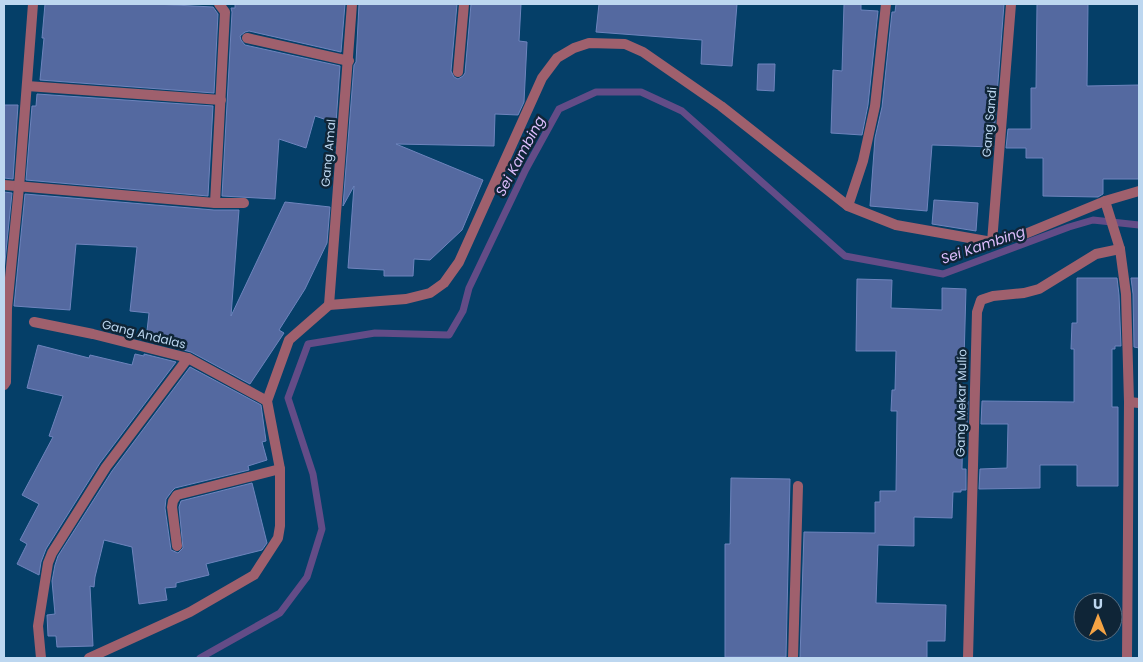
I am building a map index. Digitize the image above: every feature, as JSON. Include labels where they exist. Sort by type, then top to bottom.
[{"type":"street","points":[[4,385],[6,382],[7,308],[19,187],[33,4]]},
{"type":"street","points":[[215,203],[225,12],[219,4]]},
{"type":"street","name":"Gang Amal","points":[[328,305],[349,61],[352,4]]},
{"type":"street","points":[[458,72],[464,4]]},
{"type":"street","points":[[848,206],[863,161],[875,106],[886,4]]},
{"type":"street","name":"Gang Sandi","points":[[992,242],[1011,4]]},
{"type":"street","points":[[247,38],[349,61]]},
{"type":"street","points":[[89,658],[190,612],[254,575],[278,538],[280,526],[280,469],[267,401],[289,340],[328,305],[406,298],[430,293],[444,283],[459,262],[542,78],[557,58],[574,48],[589,43],[624,44],[643,52],[721,106],[848,206],[896,225],[992,242],[1025,234],[1105,202],[1139,191]]},
{"type":"street","points":[[27,86],[221,100]]},
{"type":"street","points":[[4,185],[215,203],[244,203]]},
{"type":"street","points":[[1105,202],[1119,245],[1126,294],[1134,403],[1128,658]]},
{"type":"street","name":"Gang Mekar Mulio","points":[[968,658],[977,312],[981,300],[993,296],[1024,293],[1039,289],[1096,254],[1119,245]]},
{"type":"street","name":"Gang Andalas","points":[[34,322],[93,334],[188,358],[267,401]]},
{"type":"street","points":[[41,658],[38,626],[48,563],[52,552],[106,467],[188,358]]},
{"type":"street","points":[[177,546],[172,507],[177,495],[280,469]]},
{"type":"street","points":[[793,658],[798,486]]},
{"type":"building","points":[[45,4],[155,4],[213,7],[218,14],[214,93],[40,80]]},
{"type":"building","points":[[235,4],[345,4],[341,52],[249,31],[240,36],[245,45],[340,66],[336,123],[315,116],[306,148],[279,139],[275,199],[222,196],[231,8],[235,8]]},
{"type":"building","points":[[359,4],[457,4],[451,71],[454,77],[458,79],[465,73],[471,4],[521,4],[519,41],[527,42],[524,102],[518,115],[495,114],[494,146],[396,144],[483,180],[462,230],[430,260],[414,259],[413,276],[384,276],[384,270],[348,268],[354,186],[343,206],[354,65],[356,62]]},
{"type":"building","points":[[599,4],[737,4],[732,66],[701,64],[702,40],[596,32]]},
{"type":"building","points":[[844,4],[861,4],[861,10],[878,11],[868,105],[862,135],[831,133],[833,70],[842,71]]},
{"type":"building","points":[[896,4],[1004,4],[993,147],[932,145],[927,211],[870,206],[875,138],[882,107],[892,12],[895,12]]},
{"type":"building","points":[[1037,4],[1088,4],[1087,86],[1139,85],[1139,179],[1103,179],[1103,194],[1098,197],[1043,196],[1043,158],[1026,158],[1026,148],[1006,148],[1008,129],[1031,129],[1031,88],[1036,88]]},
{"type":"building","points":[[758,64],[775,64],[774,91],[757,90]]},
{"type":"building","points":[[37,94],[213,106],[208,196],[26,180],[32,106],[36,106]]},
{"type":"building","points":[[4,105],[18,105],[13,179],[4,178]]},
{"type":"building","points":[[4,192],[12,193],[4,271]]},
{"type":"building","points":[[25,194],[214,210],[239,210],[231,316],[285,202],[330,207],[327,243],[305,289],[279,330],[284,333],[250,384],[191,352],[146,340],[149,313],[130,311],[137,247],[76,244],[70,310],[14,306]]},
{"type":"building","points":[[934,200],[978,203],[976,231],[932,224]]},
{"type":"building","points":[[1077,278],[1117,278],[1121,346],[1115,346],[1115,349],[1112,349],[1112,407],[1118,407],[1118,486],[1077,486],[1077,465],[1040,465],[1040,488],[979,489],[980,469],[1007,468],[1008,424],[981,424],[982,401],[1074,402],[1074,349],[1071,349],[1072,323],[1077,323]]},
{"type":"building","points":[[1131,278],[1139,278],[1139,348],[1134,347]]},
{"type":"building","points":[[857,279],[892,280],[891,308],[942,310],[942,288],[966,289],[961,401],[968,401],[967,424],[963,424],[962,469],[966,469],[966,490],[953,492],[952,518],[914,517],[914,546],[878,545],[876,603],[946,605],[945,641],[927,641],[927,658],[800,658],[804,532],[875,533],[875,502],[880,502],[880,491],[896,491],[897,411],[891,411],[892,390],[895,390],[896,351],[856,351]]},
{"type":"building","points":[[38,345],[89,358],[90,355],[132,365],[135,354],[144,356],[144,354],[176,362],[100,463],[46,549],[39,575],[17,564],[27,544],[20,540],[39,504],[22,495],[53,437],[49,436],[63,396],[27,388]]},
{"type":"building","points":[[190,367],[261,405],[266,441],[262,442],[267,460],[248,466],[249,470],[175,488],[166,499],[165,508],[171,550],[178,553],[183,548],[179,507],[181,501],[252,483],[267,543],[262,550],[206,564],[209,575],[176,583],[176,587],[165,588],[167,600],[139,604],[132,547],[104,540],[94,587],[90,586],[93,646],[57,647],[56,636],[48,636],[47,615],[55,614],[52,581],[58,556],[112,471]]},
{"type":"building","points":[[731,478],[790,479],[786,657],[725,657],[725,544],[730,544]]},
{"type":"waterway","name":"Sei Kambing","points":[[200,658],[280,613],[307,577],[322,529],[313,474],[288,398],[308,344],[375,333],[449,335],[463,311],[469,288],[526,169],[559,109],[596,92],[641,92],[682,111],[845,256],[943,274],[1069,227],[1093,220],[1139,225]]}]
